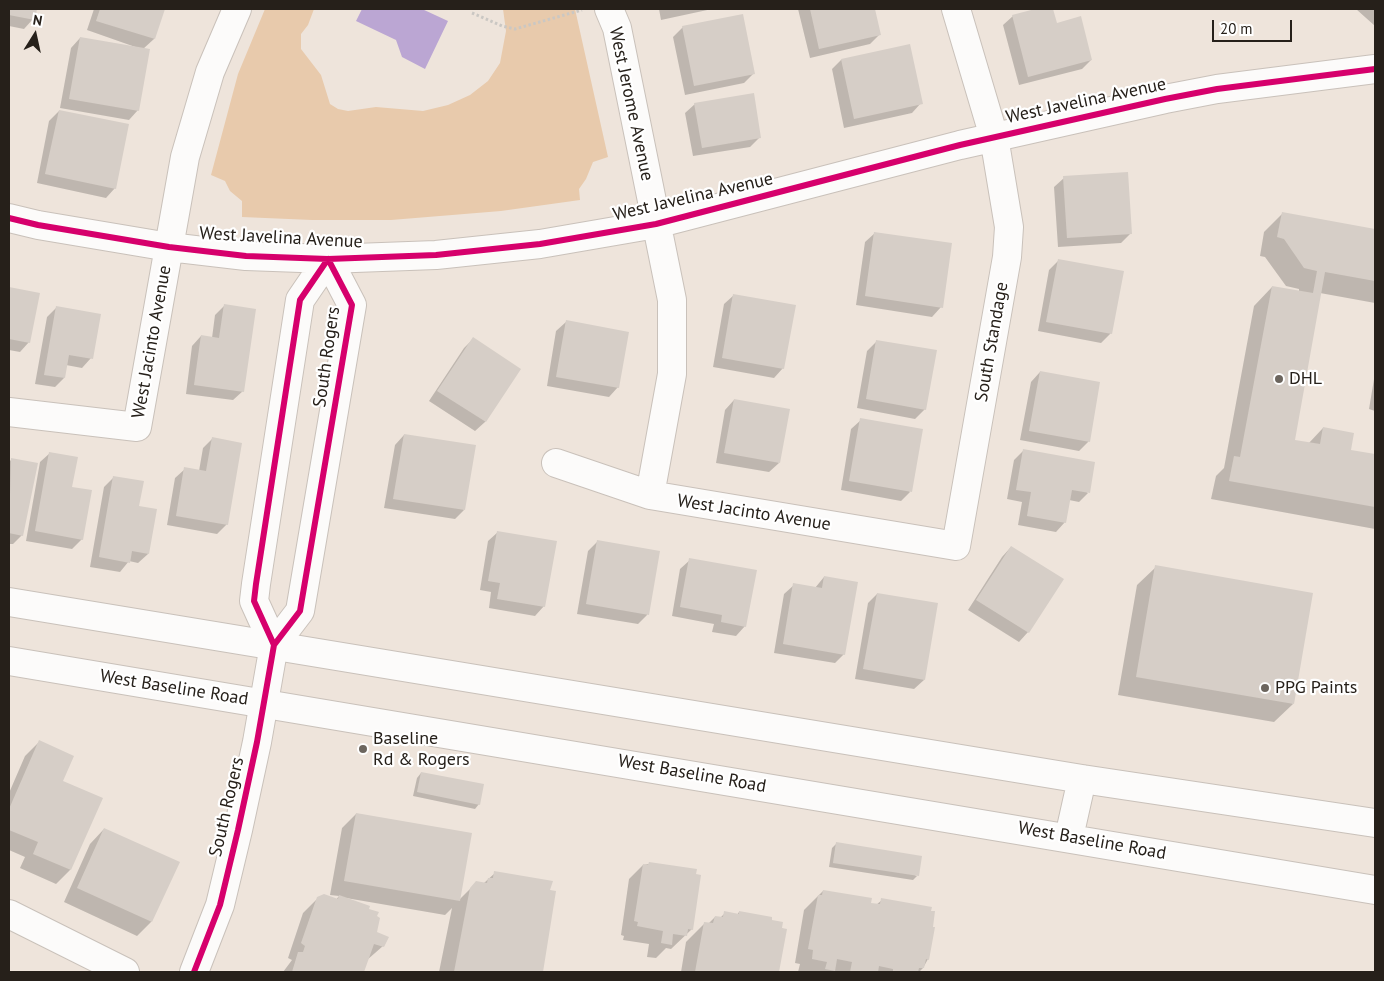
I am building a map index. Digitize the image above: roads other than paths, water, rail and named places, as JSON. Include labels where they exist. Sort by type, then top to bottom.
[{"type":"street","points":[[169,247],[185,157],[210,72],[237,9]]},
{"type":"street","name":"West Jerome Avenue","points":[[609,9],[617,28],[672,300],[672,374],[650,495]]},
{"type":"street","points":[[938,9],[954,9]]},
{"type":"street","name":"South Standage","points":[[954,9],[994,137],[1009,227],[1008,257],[956,546]]},
{"type":"street","name":"West Javelina Avenue","points":[[9,218],[38,226],[169,247],[246,256],[328,259],[436,255],[540,244],[656,224],[994,137],[1217,89],[1375,69]]},
{"type":"street","name":"West Jacinto Avenue","points":[[9,412],[137,427],[169,247]]},
{"type":"street","name":"South Rogers","points":[[194,972],[220,905],[238,830],[274,645],[300,611],[352,305],[328,259],[300,300],[256,584],[254,601],[274,645]]},
{"type":"street","name":"West Jacinto Avenue","points":[[556,463],[650,495],[956,546]]},
{"type":"street","points":[[9,602],[1082,780],[1375,823]]},
{"type":"street","name":"West Baseline Road","points":[[9,661],[1070,837],[1375,890]]},
{"type":"street","points":[[1070,837],[1082,780]]},
{"type":"street","points":[[9,914],[126,972]]},
{"type":"place","name":"DHL","points":[[1279,379]]},
{"type":"place","name":"PPG Paints","points":[[1265,688]]},
{"type":"place","name":"Baseline Rd & Rogers","points":[[363,749]]}]
